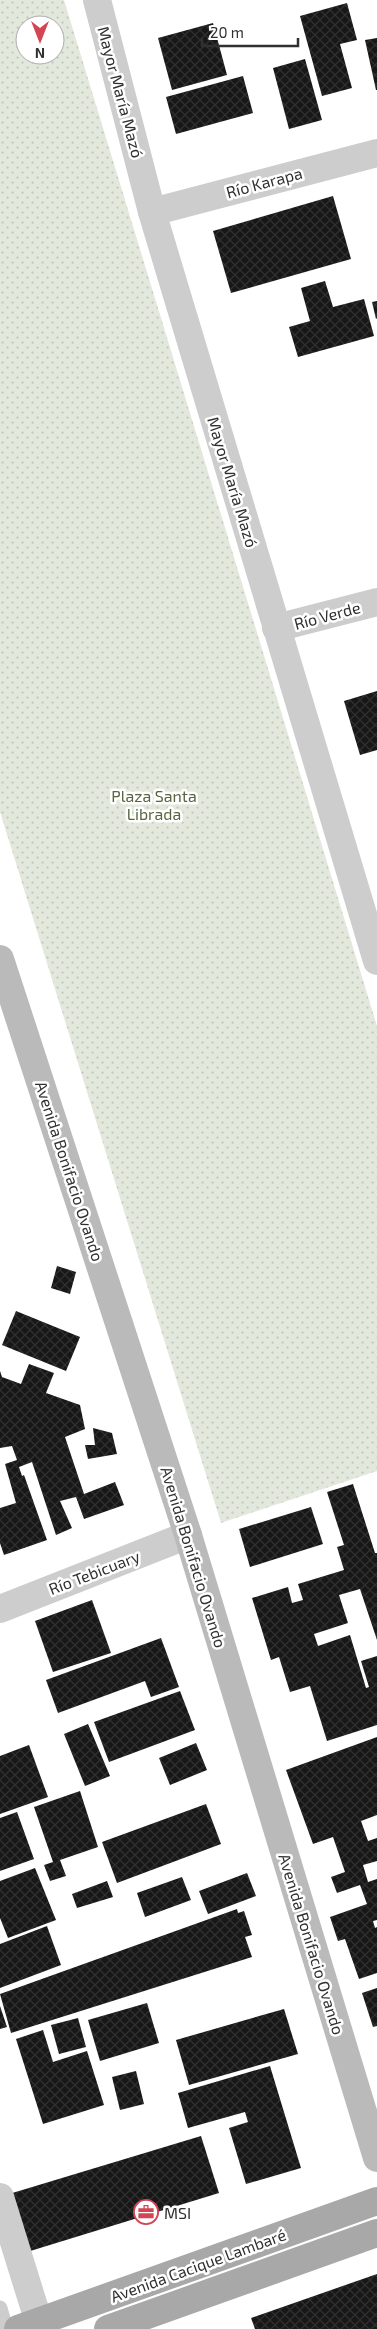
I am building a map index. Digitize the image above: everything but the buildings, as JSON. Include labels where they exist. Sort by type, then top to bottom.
[{"type":"main road","name":"Avenida Bonifacio Ovando","points":[[0,959],[188,1535],[377,2158]]},
{"type":"main road","name":"Avenida Cacique Lambaré","points":[[32,2327],[377,2201]]},
{"type":"main road","name":"Avenida Cacique Lambaré","points":[[108,2329],[377,2234]]},
{"type":"street","name":"Mayor María Mazó","points":[[97,0],[152,212],[377,961]]},
{"type":"street","name":"Río Karapa","points":[[152,212],[377,153]]},
{"type":"street","name":"Río Verde","points":[[276,628],[377,602]]},
{"type":"street","name":"Río Tebicuary","points":[[0,1608],[188,1535]]},
{"type":"street","points":[[0,2198],[32,2327]]},
{"type":"lane","points":[[0,2308],[6,2329]]},
{"type":"green space","name":"Plaza Santa Librada","points":[[0,0],[64,0],[377,1026],[377,1471],[221,1523],[0,812]]},
{"type":"place","name":"MSI","points":[[146,2212]]}]
